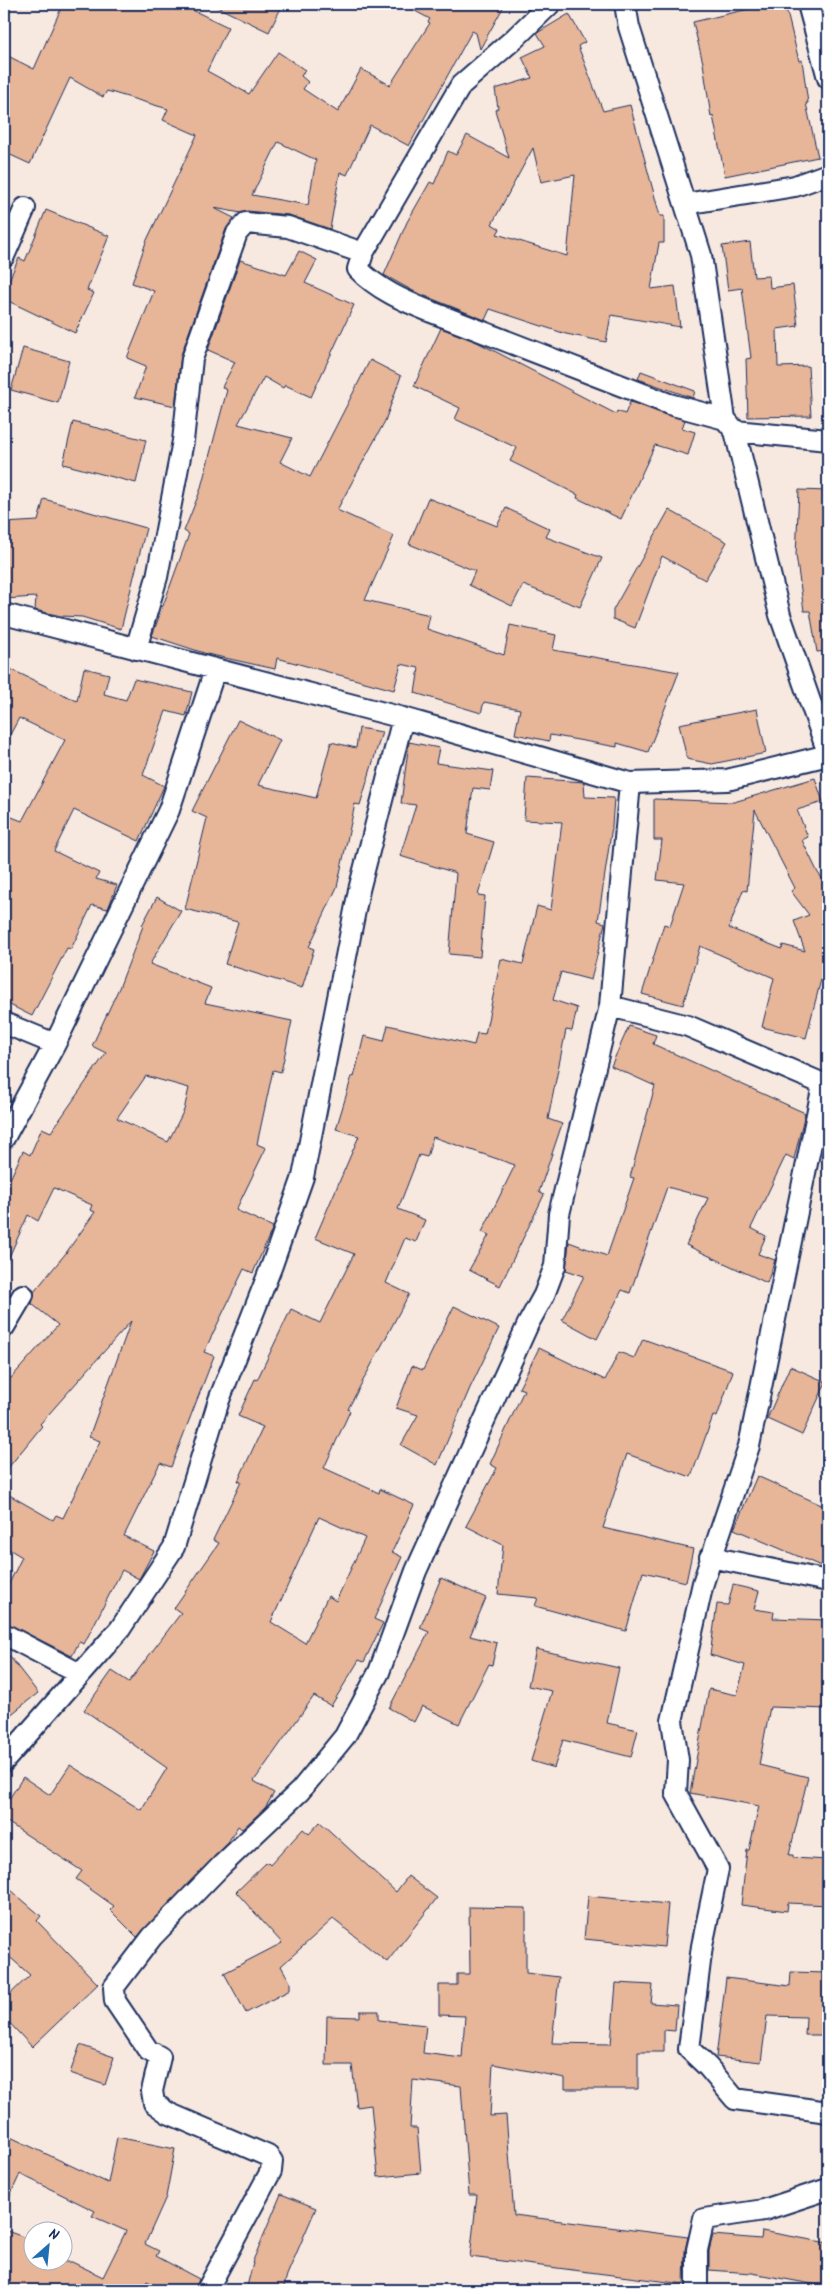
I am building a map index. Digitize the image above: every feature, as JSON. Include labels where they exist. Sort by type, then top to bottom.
[{"type":"street","points":[[550,4],[515,38],[461,85],[363,253],[358,269],[368,280],[405,301],[669,404],[730,425],[828,440]]},
{"type":"street","points":[[4,614],[404,718],[630,783],[727,780],[828,754],[780,615],[730,425],[701,255],[629,28],[625,4]]},
{"type":"street","points":[[808,4],[828,78]]},
{"type":"street","points":[[685,204],[795,186],[828,174]]},
{"type":"street","points":[[4,256],[25,208]]},
{"type":"street","points":[[136,649],[157,577],[180,461],[192,359],[237,233],[246,223],[288,227],[363,253]]},
{"type":"street","points":[[4,1138],[55,1044],[169,810],[215,670]]},
{"type":"street","points":[[4,1761],[120,1629],[174,1546],[219,1400],[272,1265],[303,1177],[359,890],[404,718]]},
{"type":"street","points":[[207,2290],[271,2171],[272,2161],[268,2156],[168,2113],[154,2103],[152,2091],[160,2057],[148,2050],[115,2001],[114,1987],[152,1937],[222,1865],[300,1790],[345,1736],[379,1672],[416,1571],[528,1324],[544,1295],[555,1266],[559,1214],[610,1006],[630,783]]},
{"type":"street","points":[[610,1006],[688,1026],[826,1085],[749,1446],[710,1557],[672,1721],[678,1760],[676,1793],[718,1869],[702,1946],[689,2049],[708,2067],[735,2099],[828,2112]]},
{"type":"street","points":[[4,1023],[55,1044]]},
{"type":"street","points":[[4,1327],[22,1295]]},
{"type":"street","points":[[710,1557],[828,1581]]},
{"type":"street","points":[[4,1634],[80,1674]]},
{"type":"street","points":[[697,2290],[696,2250],[704,2219],[764,2210],[828,2189]]},
{"type":"building","points":[[63,4],[180,4],[228,27],[207,71],[249,94],[278,52],[305,70],[301,76],[308,82],[303,89],[338,112],[361,69],[390,85],[430,23],[428,22],[430,19],[402,4],[505,4],[480,49],[476,33],[472,31],[409,146],[370,125],[347,175],[340,172],[330,229],[289,215],[247,211],[241,213],[214,208],[234,218],[226,229],[181,355],[175,406],[135,397],[146,366],[127,358],[154,291],[132,283],[146,242],[197,135],[163,120],[168,109],[107,91],[103,97],[70,78],[30,164],[4,152],[4,54],[34,69]],"holes":[[[278,142],[316,160],[308,205],[252,195]]]},
{"type":"building","points":[[211,4],[283,4],[269,32]]},
{"type":"building","points":[[770,4],[785,4],[799,61],[802,60],[808,103],[806,103],[818,157],[725,176],[713,116],[711,117],[703,63],[693,22]]},
{"type":"building","points":[[569,14],[585,42],[578,46],[603,111],[630,105],[660,216],[664,216],[664,243],[659,243],[651,289],[675,286],[680,327],[611,315],[606,342],[566,334],[490,309],[485,320],[415,292],[384,275],[407,222],[430,182],[434,184],[448,151],[456,155],[467,135],[509,158],[495,110],[498,108],[495,89],[532,78],[522,57],[545,46],[537,33]],"holes":[[[533,148],[541,182],[575,175],[567,256],[497,234],[500,229],[492,224]]]},
{"type":"building","points":[[46,210],[109,236],[87,290],[94,293],[75,333],[4,299],[4,291],[19,258],[25,261]]},
{"type":"building","points":[[750,242],[754,277],[769,276],[770,288],[793,285],[798,326],[777,329],[778,367],[808,366],[811,416],[748,417],[746,359],[751,358],[742,288],[728,290],[722,246]]},
{"type":"building","points":[[299,251],[317,260],[305,283],[354,305],[311,397],[285,385],[283,388],[264,377],[238,424],[292,438],[280,462],[310,477],[370,360],[401,376],[385,421],[337,510],[394,536],[365,600],[430,615],[427,629],[504,655],[510,625],[556,635],[553,650],[679,672],[648,752],[617,743],[617,747],[550,735],[549,741],[515,734],[520,709],[484,702],[481,713],[415,693],[419,668],[401,664],[394,690],[277,658],[275,669],[207,654],[152,636],[189,534],[184,531],[200,491],[227,390],[222,387],[235,362],[208,350],[240,260],[286,275]]},
{"type":"building","points":[[441,328],[477,342],[616,414],[617,411],[625,414],[630,402],[685,420],[682,428],[695,432],[688,455],[655,445],[621,519],[577,498],[578,495],[510,461],[517,448],[455,419],[460,408],[414,386]]},
{"type":"building","points":[[23,348],[69,361],[58,403],[11,390]]},
{"type":"building","points":[[641,371],[695,391],[693,398],[638,379]]},
{"type":"building","points":[[73,422],[146,440],[136,483],[63,464]]},
{"type":"building","points":[[799,490],[828,491],[828,651],[817,652],[810,611],[804,611],[796,555]]},
{"type":"building","points":[[428,498],[497,526],[506,508],[550,529],[546,537],[602,558],[580,607],[523,585],[512,606],[469,585],[475,571],[409,544]]},
{"type":"building","points":[[44,499],[146,528],[121,629],[82,617],[61,616],[35,610],[36,597],[4,599],[4,523],[38,521]]},
{"type":"building","points":[[669,510],[727,542],[705,580],[662,556],[635,628],[613,619],[613,610]]},
{"type":"building","points":[[4,666],[77,701],[84,668],[109,674],[104,694],[126,700],[134,679],[192,692],[186,716],[166,711],[143,775],[164,786],[139,841],[74,810],[54,851],[99,873],[96,879],[117,885],[108,909],[92,905],[71,949],[67,948],[32,1016],[4,1002],[4,814],[22,821],[65,740],[19,718],[4,746]]},
{"type":"building","points":[[757,709],[766,753],[712,764],[687,759],[679,724]]},
{"type":"building","points":[[238,720],[280,740],[258,785],[316,798],[331,742],[356,748],[359,728],[382,732],[360,805],[355,804],[337,887],[309,947],[314,949],[302,988],[225,964],[238,922],[185,909],[207,818],[192,811]]},
{"type":"building","points":[[409,742],[439,748],[436,763],[493,771],[490,790],[473,788],[467,834],[494,842],[478,895],[485,896],[480,957],[449,954],[456,873],[400,856],[416,805],[401,803]]},
{"type":"building","points":[[527,778],[584,782],[585,797],[614,798],[612,826],[598,921],[605,923],[591,980],[561,972],[553,1000],[577,1008],[572,1031],[566,1030],[548,1119],[562,1124],[539,1192],[544,1195],[500,1286],[469,1270],[489,1235],[482,1232],[515,1165],[433,1137],[427,1157],[419,1155],[398,1209],[425,1220],[416,1242],[405,1238],[386,1283],[409,1294],[348,1409],[350,1411],[324,1468],[379,1493],[380,1489],[414,1505],[392,1552],[402,1557],[374,1619],[383,1623],[364,1662],[359,1660],[331,1706],[314,1696],[254,1781],[274,1793],[265,1808],[242,1829],[238,1826],[227,1844],[137,1937],[110,1910],[114,1906],[76,1879],[82,1871],[4,1820],[4,1807],[23,1777],[50,1795],[70,1765],[141,1810],[167,1768],[84,1710],[112,1671],[129,1682],[181,1613],[174,1608],[219,1543],[213,1540],[241,1482],[238,1481],[263,1427],[238,1416],[255,1379],[257,1380],[291,1309],[320,1323],[354,1254],[315,1238],[359,1136],[336,1129],[352,1076],[354,1077],[364,1036],[384,1041],[388,1025],[474,1045],[477,1033],[485,1034],[501,959],[523,964],[537,906],[551,910],[562,822],[524,820]],"holes":[[[319,1517],[365,1538],[336,1601],[328,1596],[305,1643],[271,1622]]]},
{"type":"building","points":[[815,778],[823,802],[797,810],[808,837],[802,840],[818,873],[828,886],[828,952],[806,1038],[762,1027],[774,978],[700,946],[683,1005],[642,994],[664,924],[670,926],[684,883],[657,880],[662,840],[654,840],[654,799],[734,802]],"holes":[[[755,810],[795,888],[791,891],[809,915],[794,921],[805,951],[783,945],[782,949],[729,928],[743,890],[747,891]]]},
{"type":"building","points":[[157,897],[181,911],[150,964],[211,988],[205,1003],[292,1021],[281,1072],[273,1070],[257,1144],[266,1148],[236,1210],[273,1227],[253,1273],[244,1269],[204,1352],[214,1356],[171,1467],[160,1463],[124,1536],[154,1551],[139,1579],[122,1570],[84,1644],[79,1642],[72,1656],[4,1622],[4,1594],[22,1557],[4,1546],[4,1492],[53,1520],[56,1515],[63,1518],[100,1441],[89,1437],[131,1321],[40,1424],[42,1426],[4,1473],[4,1386],[58,1325],[32,1304],[34,1292],[66,1253],[95,1212],[90,1210],[92,1205],[54,1188],[38,1221],[28,1215],[4,1268],[4,1192],[23,1151],[30,1155],[42,1128],[51,1132],[106,1053],[92,1046],[119,988],[142,925]],"holes":[[[146,1076],[189,1088],[184,1110],[168,1142],[117,1118]]]},
{"type":"building","points":[[629,1026],[656,1035],[653,1044],[805,1113],[794,1159],[786,1155],[751,1228],[766,1236],[758,1254],[775,1260],[767,1283],[686,1245],[708,1198],[667,1187],[630,1293],[622,1290],[597,1339],[562,1320],[584,1276],[566,1270],[569,1242],[607,1256],[634,1178],[630,1177],[655,1086],[611,1066]]},
{"type":"building","points":[[454,1306],[499,1328],[470,1388],[437,1465],[401,1445],[418,1415],[396,1408],[412,1366],[423,1370]]},
{"type":"building","points":[[643,1339],[733,1371],[717,1417],[713,1416],[691,1477],[627,1454],[603,1528],[693,1549],[686,1582],[643,1572],[626,1631],[535,1606],[538,1598],[498,1594],[503,1545],[466,1526],[497,1468],[490,1464],[524,1390],[519,1388],[539,1348],[605,1380],[619,1352],[634,1358]]},
{"type":"building","points":[[790,1366],[826,1382],[802,1435],[767,1419]]},
{"type":"building","points":[[757,1476],[828,1508],[828,1569],[734,1529]]},
{"type":"building","points":[[441,1578],[486,1598],[470,1636],[497,1643],[492,1665],[489,1664],[459,1724],[422,1706],[414,1722],[389,1708],[429,1632],[420,1628]]},
{"type":"building","points":[[733,1585],[759,1591],[754,1609],[774,1612],[773,1618],[828,1620],[828,1709],[770,1707],[759,1765],[808,1777],[789,1855],[793,1855],[793,1858],[828,1860],[828,1905],[788,1903],[787,1911],[741,1905],[747,1850],[749,1850],[759,1806],[690,1793],[709,1689],[737,1695],[745,1665],[710,1655],[717,1604],[728,1605]]},
{"type":"building","points":[[4,1649],[38,1693],[4,1720]]},
{"type":"building","points":[[536,1649],[619,1668],[607,1723],[638,1730],[631,1757],[563,1740],[554,1768],[531,1761],[552,1691],[528,1686]]},
{"type":"building","points":[[320,1822],[396,1892],[408,1876],[437,1898],[387,1962],[333,1919],[281,1966],[290,1982],[290,1990],[246,2013],[224,1973],[282,1943],[236,1892],[267,1862],[270,1865],[303,1829],[309,1834]]},
{"type":"building","points":[[4,1884],[41,1916],[37,1921],[98,1984],[32,2047],[4,2017],[4,2000],[30,1975],[4,1952]]},
{"type":"building","points":[[588,1896],[668,1904],[664,1947],[584,1939]]},
{"type":"building","points":[[469,1907],[526,1908],[526,1973],[559,1977],[552,2043],[611,2044],[616,1983],[653,1985],[651,2003],[677,2005],[675,2031],[664,2030],[664,2052],[638,2052],[638,2089],[565,2089],[565,2078],[493,2064],[490,2116],[506,2115],[514,2215],[688,2237],[685,2250],[684,2284],[470,2257],[477,2195],[469,2195],[461,2086],[413,2080],[410,2128],[417,2128],[421,2173],[378,2177],[371,2105],[357,2107],[352,2065],[326,2065],[327,2016],[360,2017],[360,2011],[379,2011],[379,2020],[426,2025],[423,2053],[462,2058],[465,2016],[439,2015],[439,1985],[457,1985],[457,1974],[470,1974]]},
{"type":"building","points":[[791,1972],[828,1973],[828,2035],[805,2035],[806,2017],[767,2016],[761,2062],[716,2057],[726,1978],[790,1986]]},
{"type":"building","points":[[80,2045],[114,2057],[105,2085],[70,2073]]},
{"type":"building","points":[[4,2134],[108,2183],[117,2137],[175,2149],[166,2197],[145,2244],[159,2251],[156,2256],[199,2279],[195,2290],[164,2290],[147,2281],[142,2290],[4,2290],[4,2230],[22,2236],[22,2272],[72,2272],[72,2262],[103,2277],[126,2231],[92,2216],[95,2211],[20,2174],[4,2209]]},
{"type":"building","points":[[281,2194],[316,2208],[287,2275],[283,2290],[246,2290],[252,2263]]},
{"type":"building","points":[[762,2231],[828,2243],[828,2287],[752,2273],[709,2270],[709,2251],[713,2235],[761,2239]]}]
